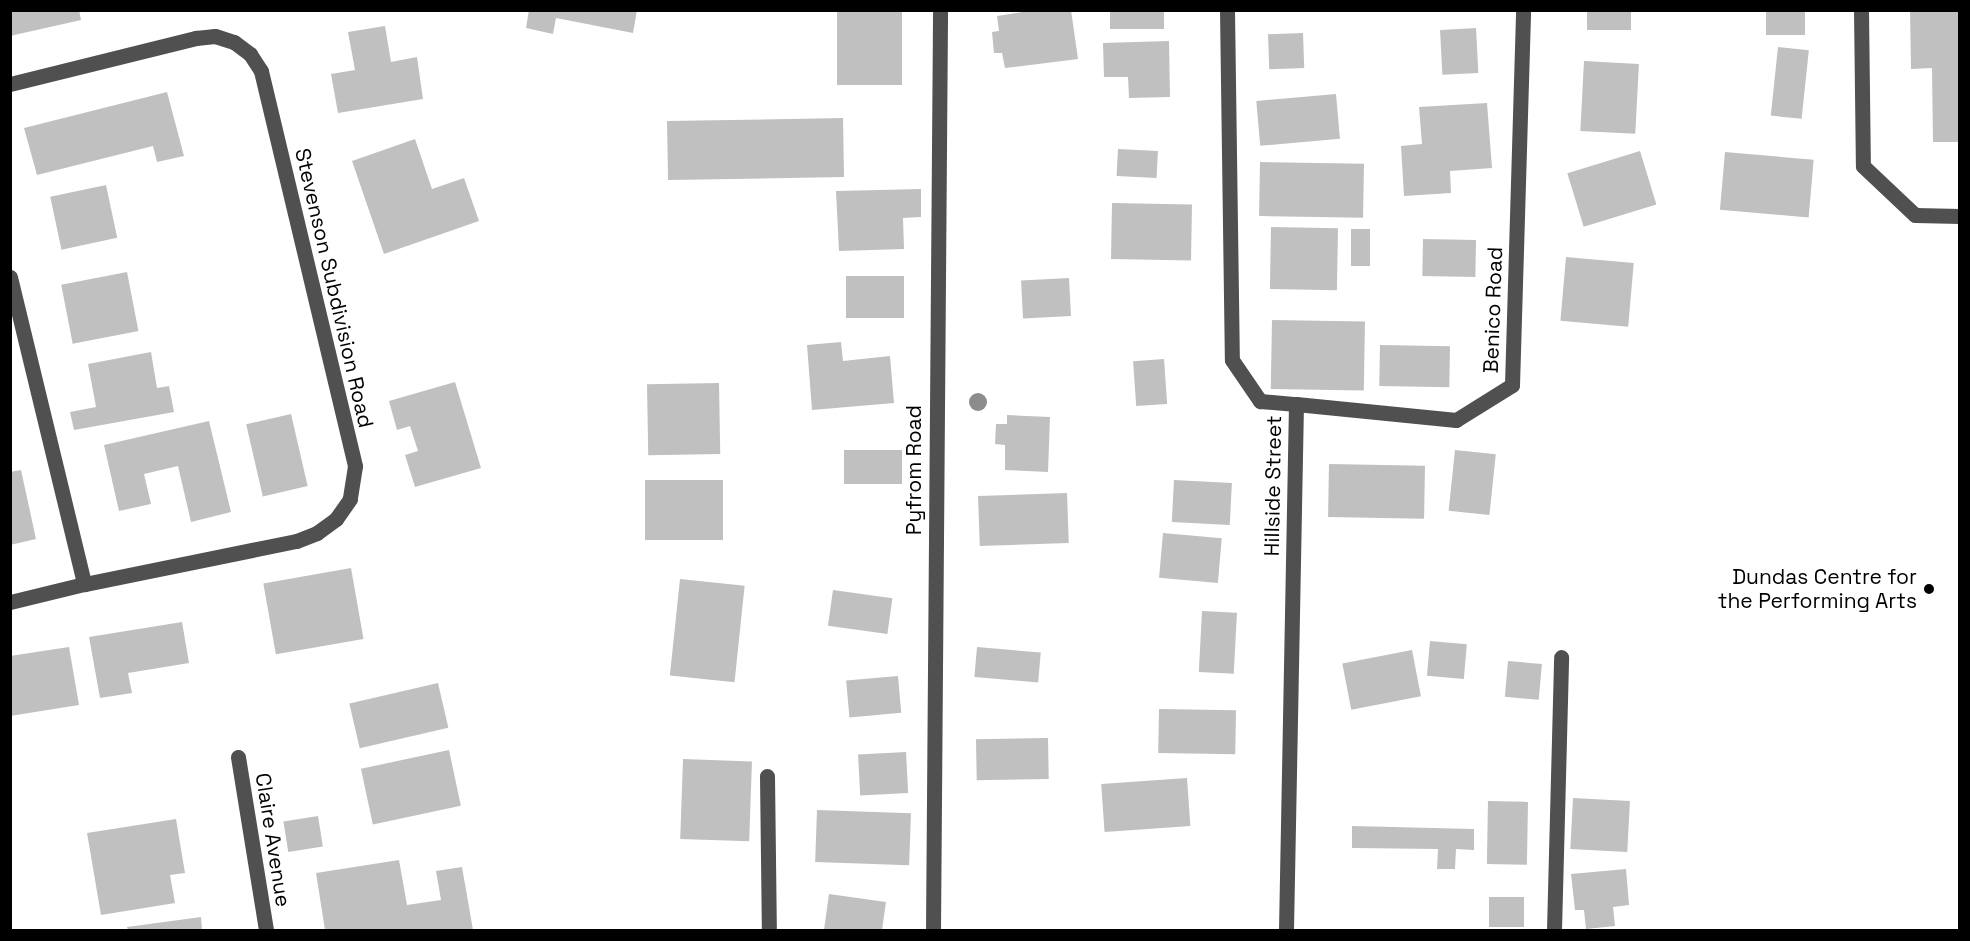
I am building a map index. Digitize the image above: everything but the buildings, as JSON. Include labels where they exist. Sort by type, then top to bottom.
[{"type":"street","name":"Pyfrom Road","points":[[933,930],[940,10]]},
{"type":"street","name":"Hillside Street","points":[[1227,10],[1232,360],[1260,400],[1296,404],[1286,930]]},
{"type":"street","name":"Benico Road","points":[[1296,404],[1456,420],[1512,385],[1523,10]]},
{"type":"street","points":[[1862,10],[1863,166],[1915,215],[1959,216]]},
{"type":"street","name":"Stevenson Subdivision Road","points":[[10,84],[196,38],[215,36],[234,42],[250,54],[261,71],[355,466],[350,499],[336,519],[317,533],[296,541],[84,584],[10,602]]},
{"type":"street","points":[[10,277],[84,584]]},
{"type":"street","points":[[1554,930],[1561,657]]},
{"type":"street","name":"Claire Avenue","points":[[238,757],[266,930]]},
{"type":"street","points":[[767,776],[769,930]]},
{"type":"place","name":"Dundas Centre for the Performing Arts","points":[[1929,589]]}]
